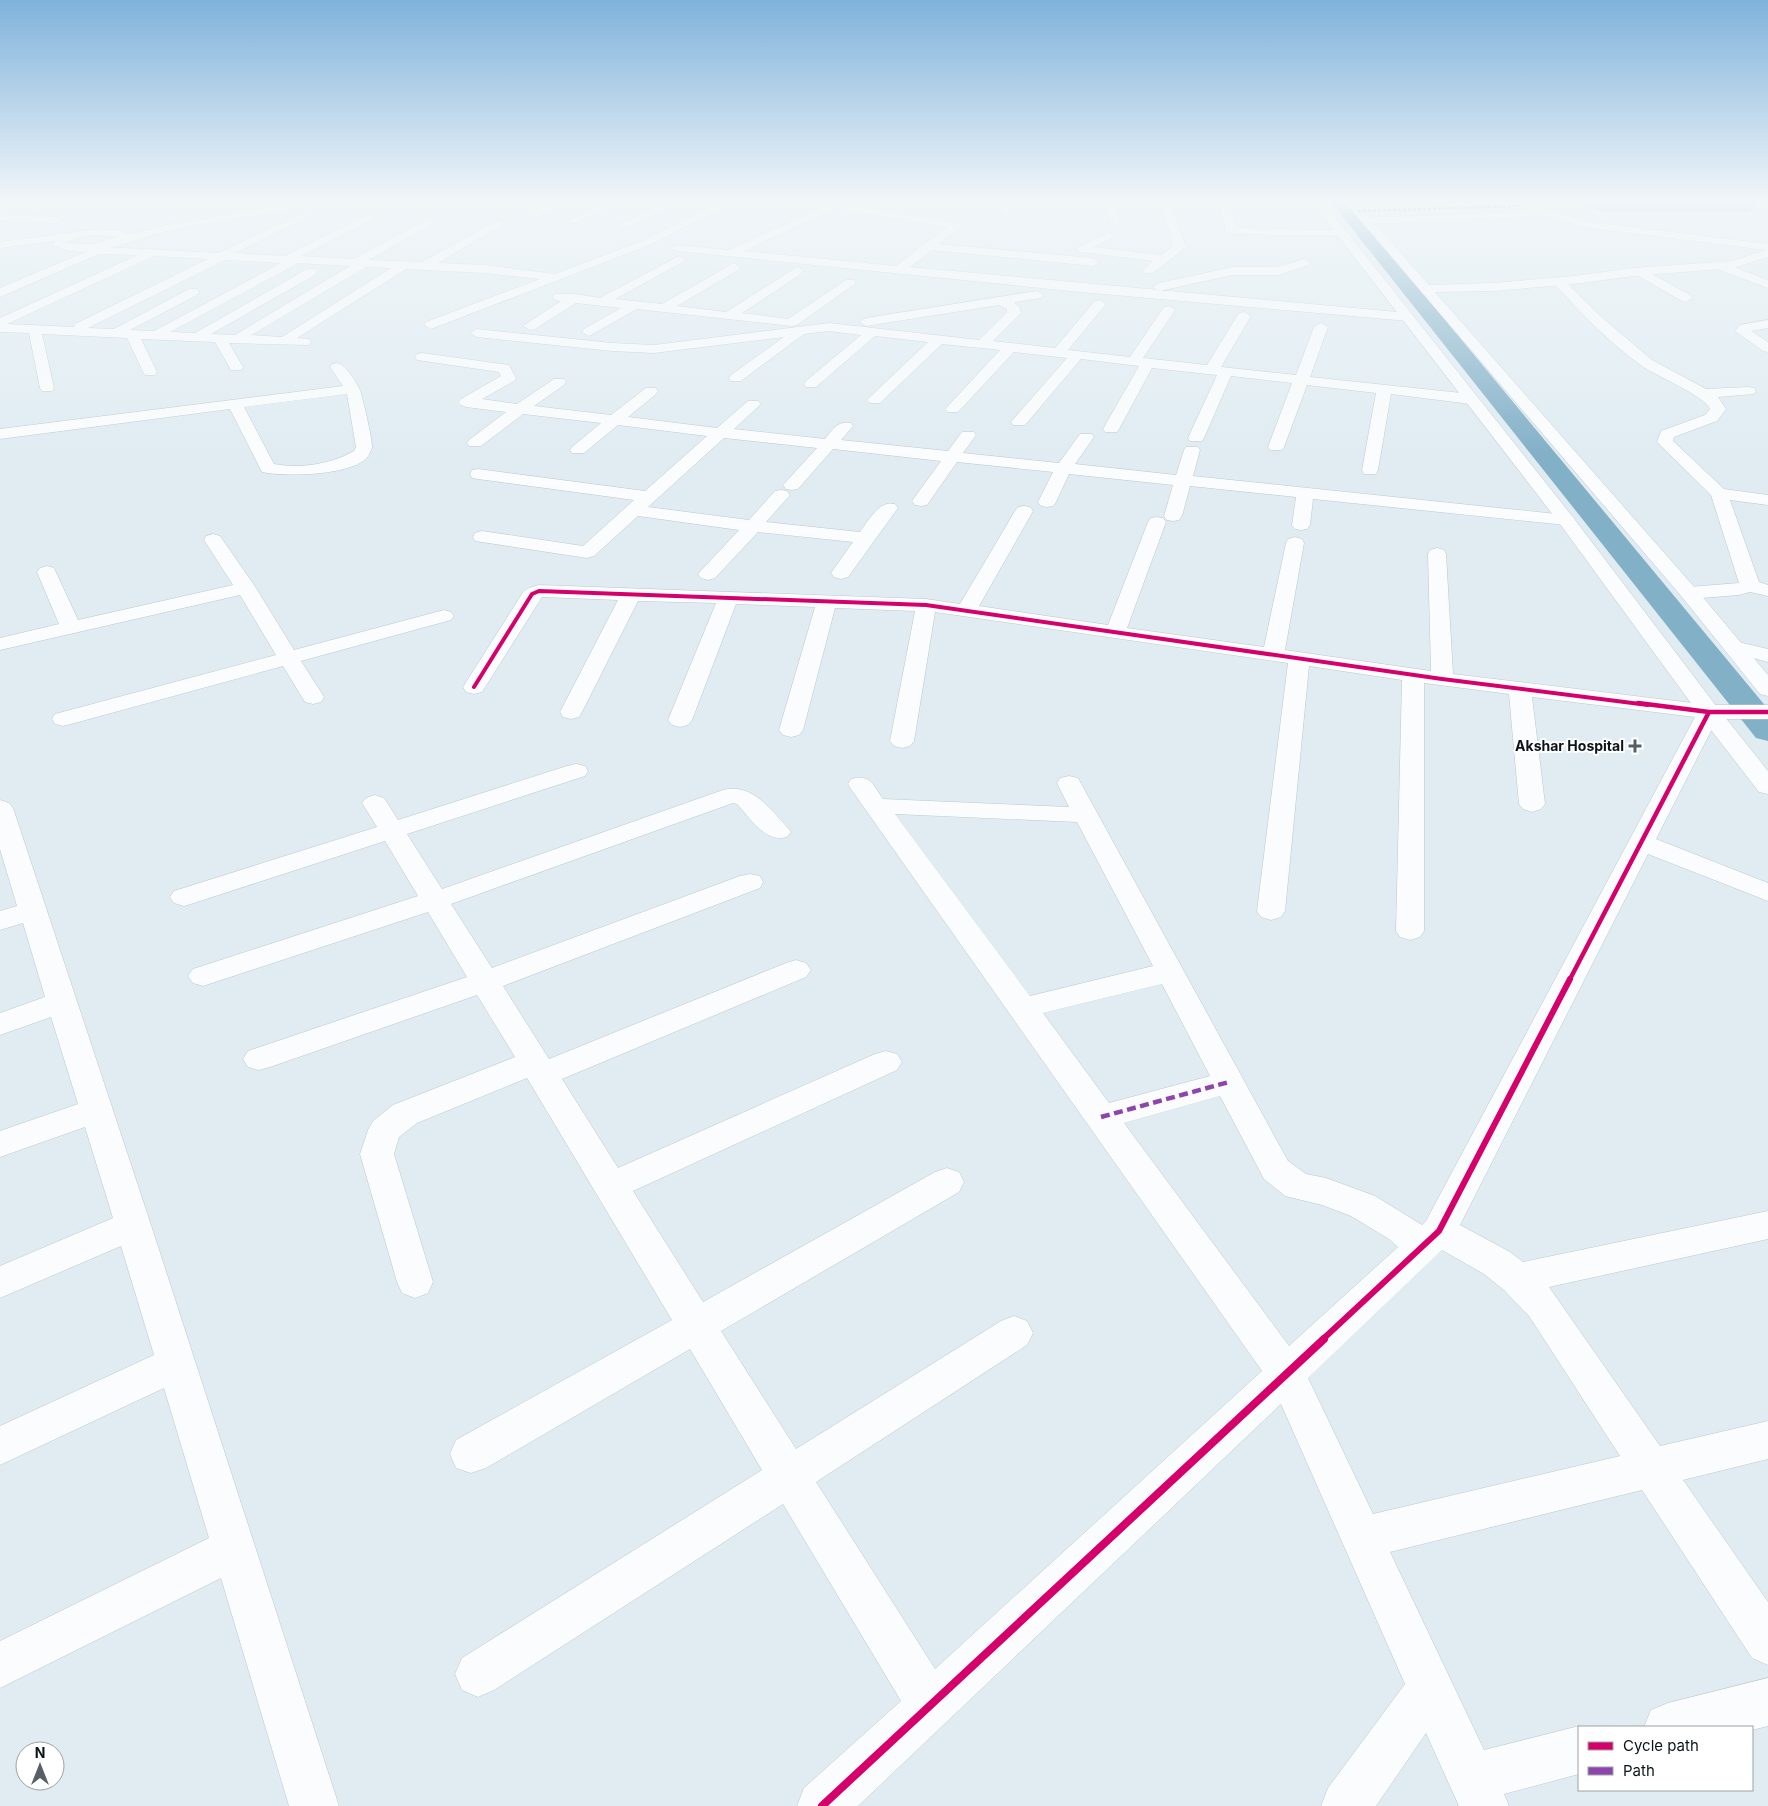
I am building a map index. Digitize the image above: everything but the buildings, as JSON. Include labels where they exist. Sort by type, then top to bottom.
[{"type":"street","points":[[0,293],[15,286]]},
{"type":"street","points":[[1,322],[80,286]]},
{"type":"street","points":[[80,327],[161,286]]},
{"type":"street","points":[[126,333],[202,286]]},
{"type":"street","points":[[160,332],[243,286]]},
{"type":"street","points":[[201,334],[287,286]]},
{"type":"street","points":[[241,336],[322,286]]},
{"type":"street","points":[[289,337],[370,286]]},
{"type":"street","points":[[431,325],[530,286]]},
{"type":"street","points":[[603,301],[626,286]]},
{"type":"street","points":[[665,308],[702,286]]},
{"type":"street","points":[[730,316],[774,286]]},
{"type":"street","points":[[736,378],[788,340],[797,326],[846,286]]},
{"type":"street","points":[[1065,286],[1408,317]]},
{"type":"street","points":[[1134,293],[1163,286]]},
{"type":"street","points":[[1383,286],[1566,520],[1708,712],[1768,787]]},
{"type":"street","points":[[1423,286],[1689,593],[1768,688]]},
{"type":"street","points":[[1425,289],[1477,286]]},
{"type":"street","points":[[1563,286],[1594,318],[1647,363],[1715,402],[1718,409],[1711,418],[1667,434],[1665,442],[1719,493],[1759,589],[1689,593]]},
{"type":"street","points":[[1666,286],[1686,298]]},
{"type":"street","points":[[829,327],[1037,295]]},
{"type":"street","points":[[559,296],[700,312],[797,326],[829,327],[1384,389],[1471,398],[1520,399]]},
{"type":"street","points":[[530,326],[575,298]]},
{"type":"street","points":[[982,344],[1014,313],[1013,308],[1000,300]]},
{"type":"street","points":[[1059,352],[1100,304]]},
{"type":"street","points":[[589,332],[635,305]]},
{"type":"street","points":[[1111,429],[1141,362],[1169,310]]},
{"type":"street","points":[[684,322],[700,312]]},
{"type":"street","points":[[1115,633],[1182,481],[1219,370],[1244,316]]},
{"type":"street","points":[[1768,324],[1745,328],[1742,331],[1768,348]]},
{"type":"street","points":[[45,325],[47,388]]},
{"type":"street","points":[[0,328],[45,325],[221,340],[304,342]]},
{"type":"street","points":[[477,333],[637,349],[665,342],[797,326]]},
{"type":"street","points":[[1276,447],[1321,327]]},
{"type":"street","points":[[811,384],[872,332]]},
{"type":"street","points":[[126,333],[150,372]]},
{"type":"street","points":[[874,400],[939,339]]},
{"type":"street","points":[[221,340],[236,366]]},
{"type":"street","points":[[698,358],[741,347],[788,340]]},
{"type":"street","points":[[612,347],[602,353],[619,359],[661,362]]},
{"type":"street","points":[[953,409],[1011,347]]},
{"type":"street","points":[[1019,422],[1078,354]]},
{"type":"street","points":[[422,357],[504,368],[509,378],[466,402],[720,433],[1305,493],[1433,513],[1566,520]]},
{"type":"street","points":[[235,404],[268,468],[281,472],[318,468],[352,460],[361,454],[364,447],[353,389],[337,367]]},
{"type":"street","points":[[474,443],[559,382]]},
{"type":"street","points":[[0,434],[353,389]]},
{"type":"street","points":[[1370,470],[1384,389]]},
{"type":"street","points":[[578,450],[651,391]]},
{"type":"street","points":[[1702,394],[1749,391]]},
{"type":"street","points":[[482,537],[587,552],[753,404]]},
{"type":"street","points":[[708,574],[845,426]]},
{"type":"street","points":[[921,501],[968,434]]},
{"type":"street","points":[[1047,502],[1063,469],[1086,436]]},
{"type":"street","points":[[478,474],[648,497]]},
{"type":"street","points":[[1273,656],[1305,493]]},
{"type":"street","points":[[1719,493],[1768,500]]},
{"type":"street","points":[[841,573],[889,508]]},
{"type":"street","points":[[634,510],[753,526],[865,538]]},
{"type":"street","points":[[966,611],[1024,511]]},
{"type":"street","points":[[213,540],[246,588],[288,659],[314,697]]},
{"type":"street","points":[[1437,554],[1442,680]]},
{"type":"street","points":[[47,572],[71,628]]},
{"type":"street","points":[[0,644],[246,588]]},
{"type":"street","points":[[474,687],[532,594],[539,591],[926,605],[1442,680],[1708,712],[1768,712]]},
{"type":"street","points":[[571,712],[631,595]]},
{"type":"street","points":[[680,720],[728,598]]},
{"type":"street","points":[[791,730],[826,602]]},
{"type":"street","points":[[902,741],[926,605]]},
{"type":"street","points":[[63,719],[444,616]]},
{"type":"street","points":[[1734,647],[1768,656]]},
{"type":"street","points":[[1271,911],[1299,659]]},
{"type":"street","points":[[1410,931],[1413,676]]},
{"type":"street","points":[[1520,689],[1532,804]]},
{"type":"street","points":[[822,1806],[1431,1239],[1708,712]]},
{"type":"street","points":[[184,897],[384,817],[576,772]]},
{"type":"street","points":[[1069,783],[1276,1170],[1297,1186],[1326,1192],[1363,1206],[1402,1229],[1497,1263],[1517,1279],[1542,1304],[1768,1642]]},
{"type":"street","points":[[203,976],[436,900],[732,795],[746,799],[778,832]]},
{"type":"street","points":[[1086,815],[868,795],[1286,1374],[1478,1792],[1578,1750]]},
{"type":"street","points":[[384,817],[930,1705]]},
{"type":"street","points":[[3,825],[16,916],[62,1002],[314,1806]]},
{"type":"street","points":[[1641,842],[1768,893]]},
{"type":"street","points":[[259,1059],[486,981],[750,882]]},
{"type":"street","points":[[416,1282],[377,1154],[385,1130],[406,1114],[539,1068],[796,970]]},
{"type":"street","points":[[1022,1008],[1170,972]]},
{"type":"street","points":[[0,1024],[62,1002]]},
{"type":"street","points":[[611,1186],[886,1062]]},
{"type":"street","points":[[1101,1117],[1229,1082]]},
{"type":"street","points":[[0,1144],[96,1110]]},
{"type":"street","points":[[471,1454],[947,1182]]},
{"type":"street","points":[[0,1282],[133,1225]]},
{"type":"street","points":[[1517,1279],[1768,1225]]},
{"type":"street","points":[[478,1674],[1014,1334]]},
{"type":"street","points":[[0,1446],[175,1364]]},
{"type":"street","points":[[1362,1538],[1768,1440]]},
{"type":"street","points":[[0,1665],[233,1549]]},
{"type":"street","points":[[1346,1806],[1430,1688]]},
{"type":"street","points":[[1672,1726],[1768,1702]]},
{"type":"waterway","points":[[1407,286],[1768,731]]},
{"type":"marked path","points":[[1101,1117],[1229,1082]]},
{"type":"cycle path","points":[[474,687],[532,594],[539,591],[926,605],[1442,679],[1709,712],[1768,712]]},
{"type":"cycle path","points":[[822,1806],[1439,1231],[1709,712]]},
{"type":"place","name":"Akshar Hospital","points":[[1635,746]]}]
